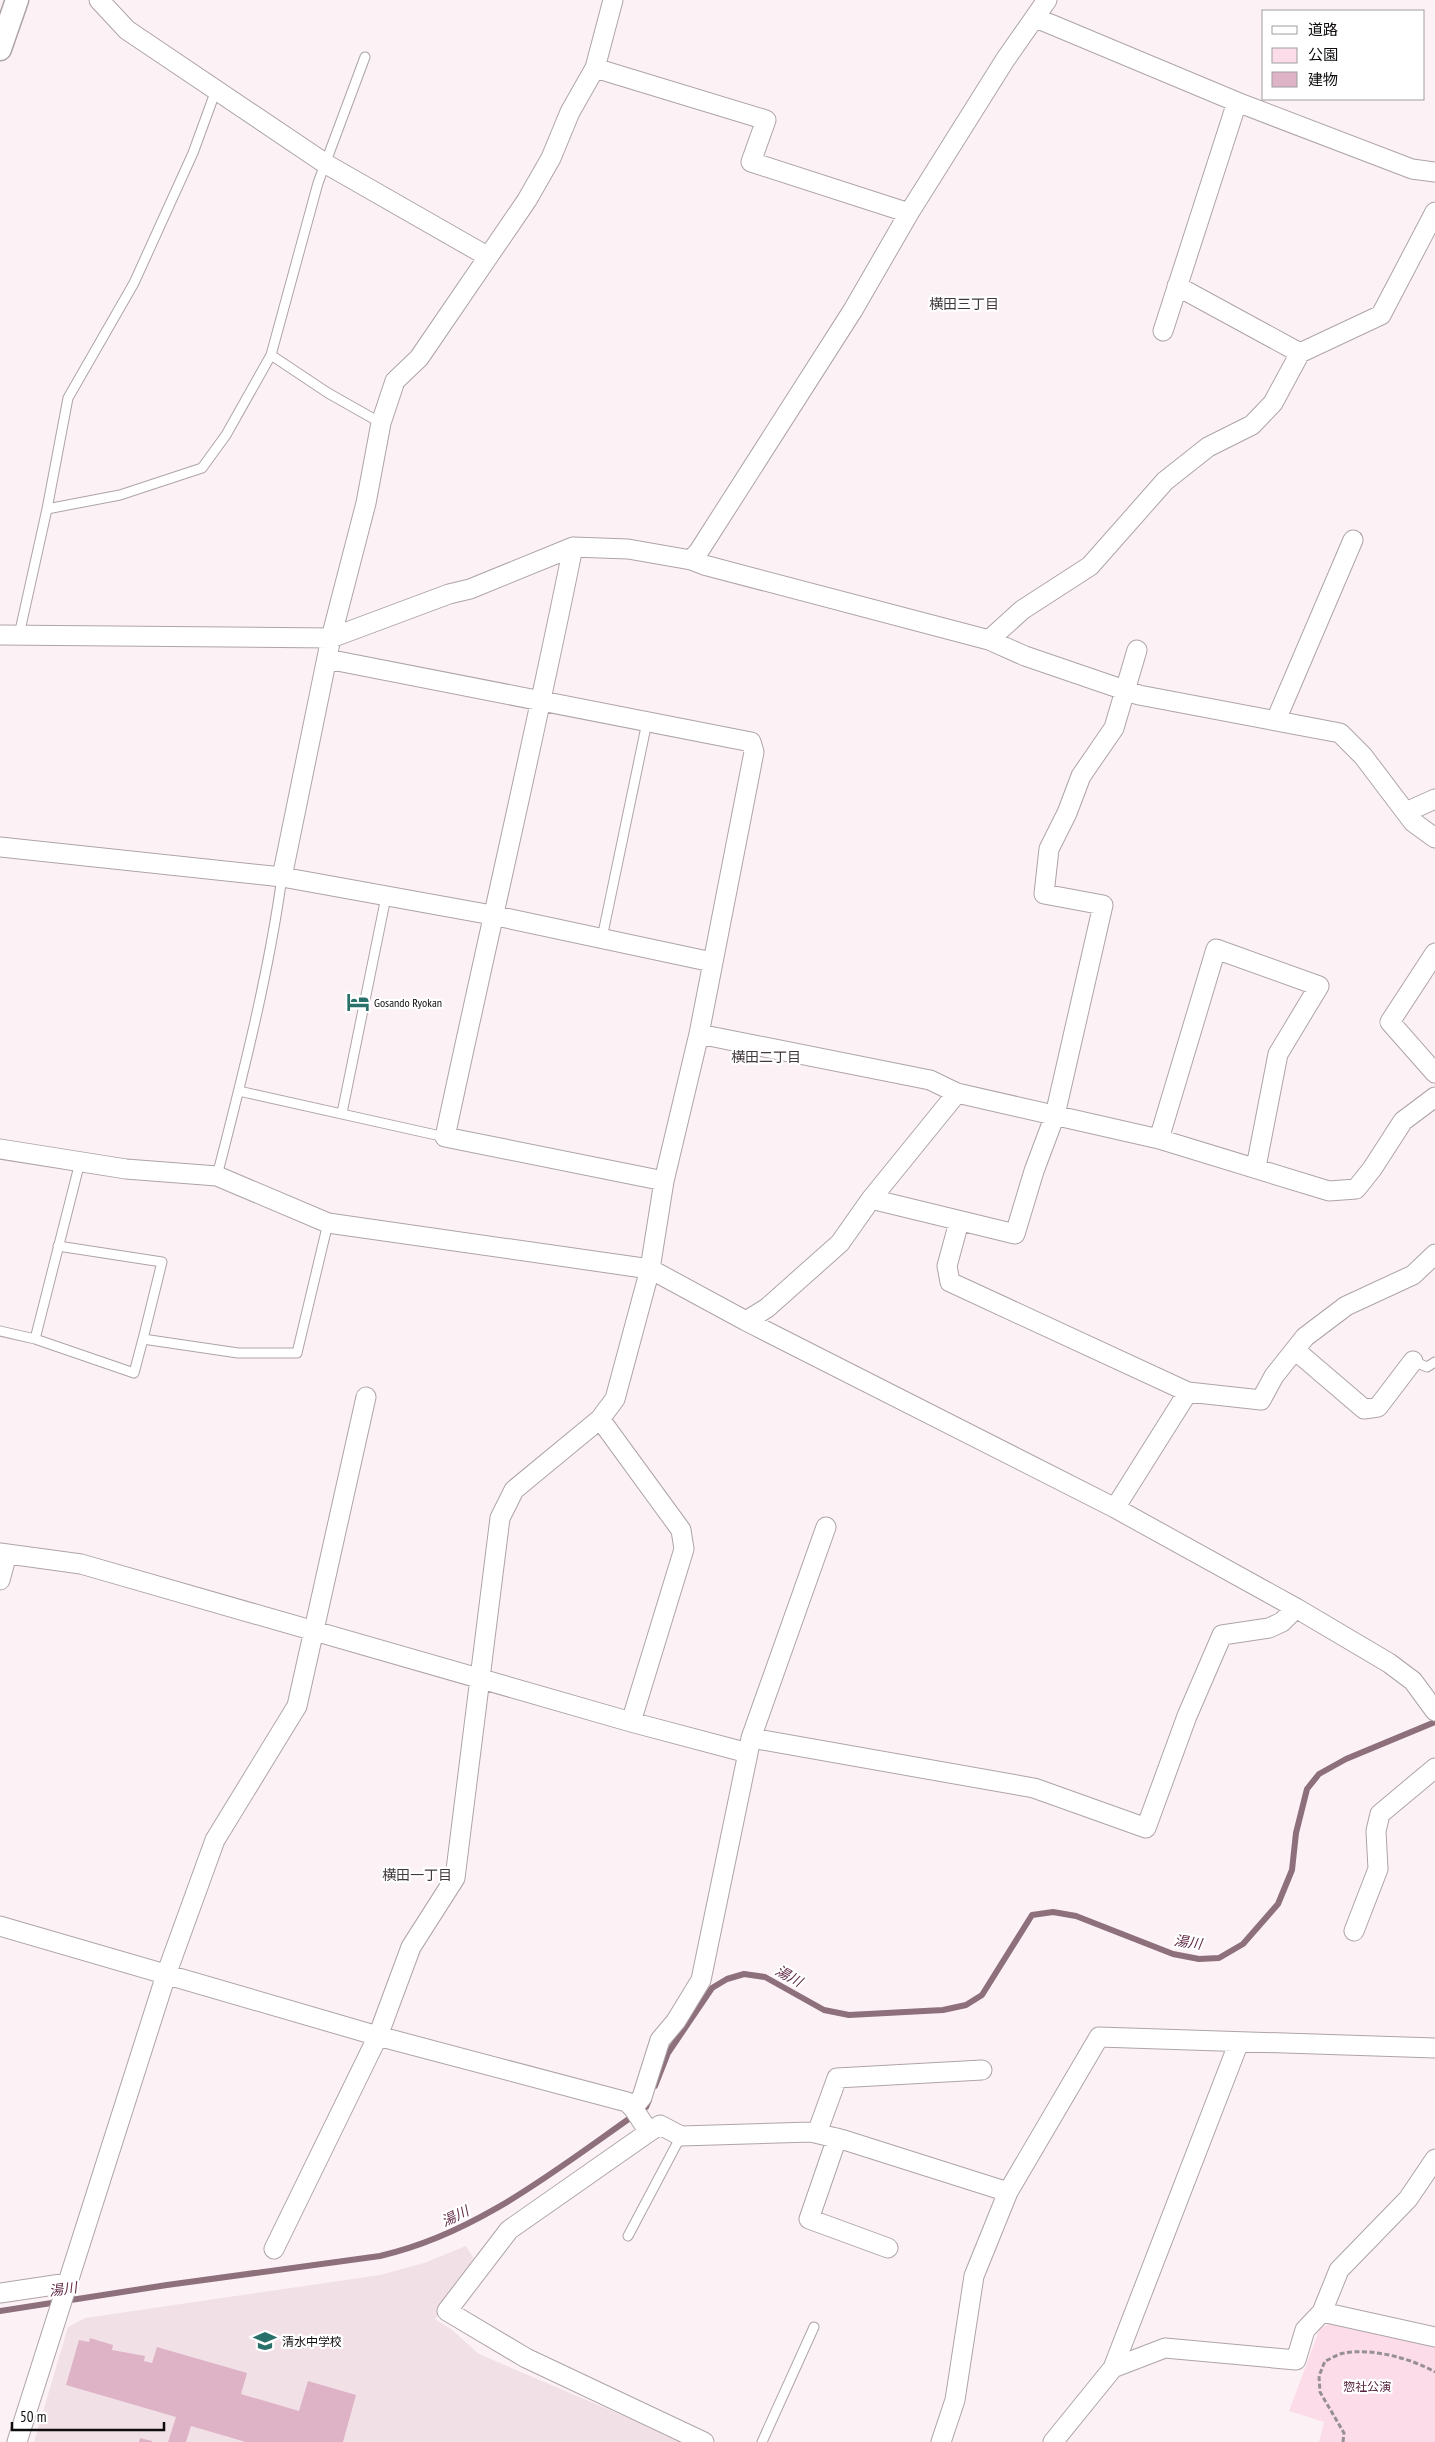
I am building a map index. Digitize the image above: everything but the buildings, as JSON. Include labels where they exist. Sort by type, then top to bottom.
[{"type":"street","points":[[0,49],[17,0]]},
{"type":"street","points":[[100,0],[127,30],[326,164],[487,256]]},
{"type":"street","points":[[282,877],[331,638],[366,503],[381,423],[396,381],[419,358],[527,200],[551,158],[570,112],[595,68],[613,0]]},
{"type":"street","points":[[691,560],[704,543],[853,310],[909,213],[1005,60],[1047,0]]},
{"type":"street","points":[[1036,18],[1237,102],[1412,169],[1435,172]]},
{"type":"street","points":[[595,68],[766,120],[751,162],[909,213]]},
{"type":"street","points":[[1163,331],[1237,102]]},
{"type":"street","points":[[989,640],[1022,610],[1090,566],[1165,480],[1208,447],[1252,426],[1273,403],[1300,352],[1381,315],[1429,239],[1435,212]]},
{"type":"street","points":[[1176,286],[1300,352]]},
{"type":"street","points":[[1276,720],[1353,540]]},
{"type":"street","points":[[573,547],[542,700],[492,916],[445,1137],[664,1181]]},
{"type":"street","points":[[0,635],[331,638],[450,594],[470,589],[573,547],[628,549],[691,560],[989,640],[1126,691],[1340,733],[1363,756],[1413,822],[1435,838]]},
{"type":"street","points":[[871,1199],[959,1222],[1015,1234],[1034,1171],[1055,1115],[1103,905],[1044,894],[1049,848],[1067,813],[1081,776],[1114,728],[1137,650]]},
{"type":"street","points":[[274,2249],[378,2036],[411,1946],[455,1878],[500,1518],[514,1490],[600,1419],[615,1399],[650,1269],[664,1181],[699,1034],[754,752],[751,742],[327,659]]},
{"type":"street","points":[[1406,812],[1435,799]]},
{"type":"street","points":[[0,847],[282,877],[492,916],[712,962]]},
{"type":"street","points":[[1159,1139],[1216,949],[1319,986],[1278,1054],[1256,1167]]},
{"type":"street","points":[[1435,953],[1390,1022],[1435,1073]]},
{"type":"street","points":[[699,1034],[930,1080],[957,1093],[1159,1139],[1256,1167],[1329,1191],[1356,1189],[1372,1169],[1403,1121],[1435,1097]]},
{"type":"street","points":[[746,1321],[766,1308],[840,1242],[871,1199],[957,1093]]},
{"type":"street","points":[[0,1149],[126,1169],[217,1176],[328,1223],[650,1269],[746,1321],[1115,1508],[1296,1608],[1388,1662],[1413,1681],[1434,1707]]},
{"type":"street","points":[[959,1222],[947,1266],[950,1282],[1188,1392],[1262,1400],[1274,1376],[1305,1337],[1346,1306],[1413,1275],[1435,1254]]},
{"type":"street","points":[[1295,1350],[1364,1409],[1378,1407],[1412,1361]]},
{"type":"street","points":[[1115,1508],[1188,1392]]},
{"type":"street","points":[[17,2442],[166,1975],[215,1840],[297,1706],[366,1397]]},
{"type":"street","points":[[600,1419],[681,1530],[684,1549],[631,1722]]},
{"type":"street","points":[[704,2442],[526,2358],[447,2311],[509,2230],[639,2118],[642,2097],[660,2040],[676,2021],[701,1980],[749,1745],[826,1527]]},
{"type":"street","points":[[0,1580],[3,1554],[81,1564],[631,1722],[749,1745],[1034,1788],[1146,1828],[1187,1716],[1222,1635],[1269,1628],[1282,1622],[1296,1608]]},
{"type":"street","points":[[1354,1931],[1378,1869],[1376,1831],[1380,1814],[1435,1768]]},
{"type":"street","points":[[0,1926],[378,2036],[627,2102],[639,2118],[660,2124],[682,2136],[817,2133],[1008,2192]]},
{"type":"street","points":[[941,2442],[955,2400],[974,2276],[1008,2192],[1099,2037],[1435,2048]]},
{"type":"street","points":[[1053,2442],[1113,2368],[1239,2042]]},
{"type":"street","points":[[817,2133],[837,2078],[982,2070]]},
{"type":"street","points":[[836,2138],[809,2219],[888,2248]]},
{"type":"street","points":[[1113,2368],[1165,2348],[1296,2360],[1305,2330],[1322,2312],[1339,2270],[1408,2199],[1435,2159]]},
{"type":"street","points":[[0,2293],[67,2287]]},
{"type":"street","points":[[1322,2312],[1435,2337]]},
{"type":"lane","points":[[47,509],[120,495],[202,468],[226,435],[271,355],[318,183],[364,57]]},
{"type":"lane","points":[[19,635],[47,509],[68,398],[134,282],[193,153],[216,90]]},
{"type":"lane","points":[[271,355],[328,393],[381,423]]},
{"type":"lane","points":[[602,938],[647,722]]},
{"type":"lane","points":[[217,1176],[239,1091],[277,914],[282,877]]},
{"type":"lane","points":[[342,1113],[386,897]]},
{"type":"lane","points":[[239,1091],[445,1137]]},
{"type":"lane","points":[[35,1340],[80,1162]]},
{"type":"lane","points":[[144,1339],[238,1353],[297,1353],[328,1223]]},
{"type":"lane","points":[[0,1331],[35,1340],[134,1373],[162,1262],[58,1246]]},
{"type":"lane","points":[[1412,1361],[1426,1367],[1435,1362]]},
{"type":"lane","points":[[628,2236],[682,2136]]},
{"type":"lane","points":[[762,2442],[814,2327]]},
{"type":"path","points":[[1343,2442],[1344,2433],[1320,2392],[1319,2376],[1326,2361],[1342,2353],[1380,2354],[1399,2357],[1435,2372]]},
{"type":"shaded area","name":"清水中学校","points":[[466,2246],[476,2262],[435,2319],[451,2329],[479,2354],[685,2442],[34,2442],[68,2327],[85,2318],[380,2275],[424,2263]]},
{"type":"green space","name":"惣社公演","points":[[1333,2322],[1435,2347],[1435,2442],[1319,2442],[1324,2422],[1289,2411],[1320,2328]]},
{"type":"waterway","name":"湯川","points":[[655,2086],[668,2053],[712,1988],[727,1979],[744,1974],[765,1977],[824,2010],[849,2015],[943,2010],[966,2005],[982,1995],[1032,1915],[1053,1912],[1076,1916],[1173,1954],[1199,1959],[1219,1958],[1243,1944],[1278,1904],[1292,1870],[1296,1833],[1307,1789],[1319,1774],[1346,1759],[1435,1722]]},
{"type":"waterway","name":"湯川","points":[[0,2311],[167,2285],[380,2256],[417,2245],[487,2214],[520,2194],[646,2107],[649,2100]]},
{"type":"place","name":"Gosando Ryokan","points":[[358,1002]]},
{"type":"place","name":"清水中学校","points":[[265,2341]]},
{"type":"district","name":"横田三丁目","points":[[964,304]]},
{"type":"district","name":"横田二丁目","points":[[766,1057]]},
{"type":"district","name":"横田一丁目","points":[[417,1875]]}]
